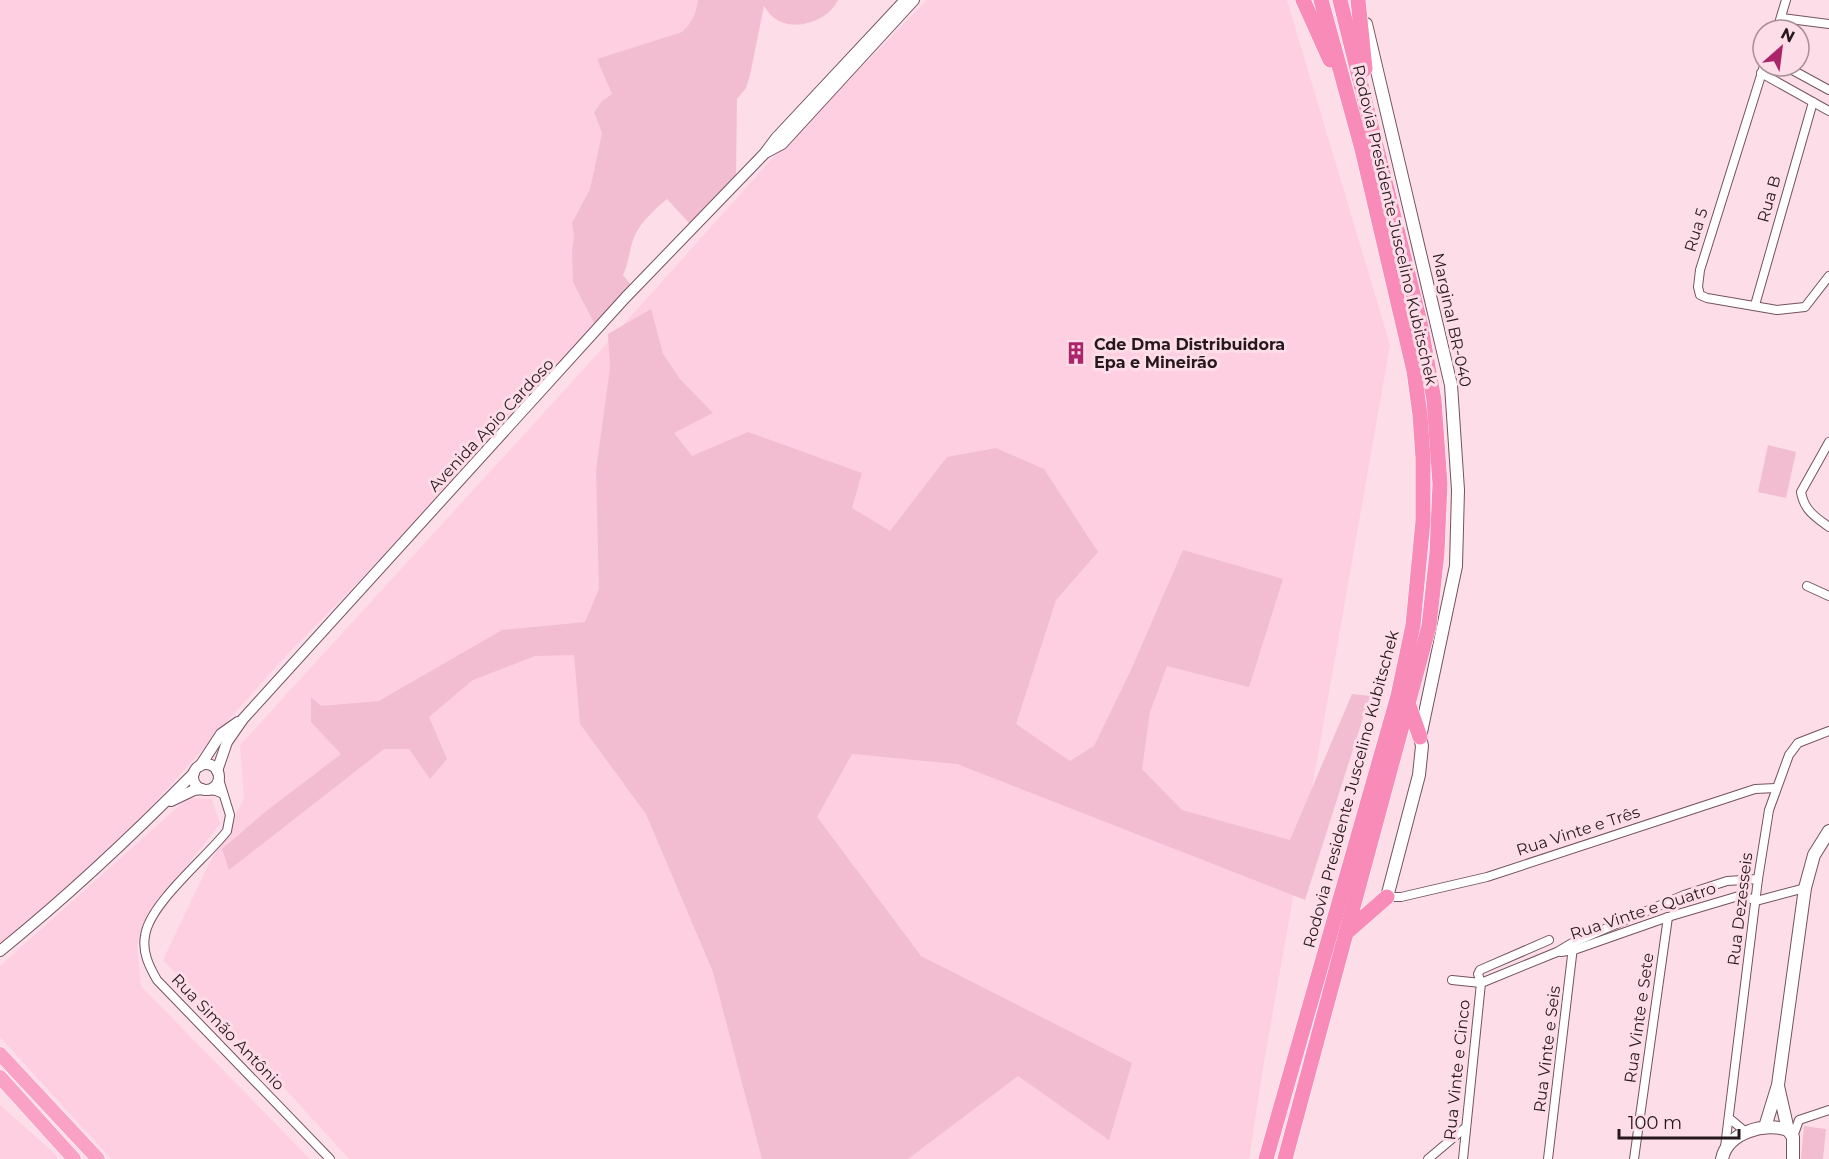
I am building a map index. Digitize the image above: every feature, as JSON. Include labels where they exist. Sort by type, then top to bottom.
[{"type":"highway","points":[[1304,0],[1352,110]]},
{"type":"highway","name":"Rodovia Presidente Juscelino Kubitschek","points":[[1266,1159],[1398,696],[1413,625],[1423,521],[1423,458],[1414,371],[1352,110],[1321,0]]},
{"type":"highway","name":"Rodovia Presidente Juscelino Kubitschek","points":[[1285,1159],[1429,626],[1437,553],[1440,484],[1434,400],[1420,322],[1340,0]]},
{"type":"highway","points":[[1359,0],[1370,114]]},
{"type":"highway","points":[[1408,703],[1420,737]]},
{"type":"highway","points":[[1347,932],[1387,897]]},
{"type":"highway","points":[[0,1054],[98,1159]]},
{"type":"highway","points":[[0,1077],[75,1159]]},
{"type":"main road","name":"Marginal BR-040","points":[[1359,0],[1451,385],[1458,490],[1456,566],[1420,737],[1422,746],[1419,775],[1387,897]]},
{"type":"main road","points":[[1765,1127],[1778,1085],[1805,888],[1814,855],[1829,831]]},
{"type":"main road","points":[[1778,1085],[1790,1134],[1793,1159]]},
{"type":"main road","points":[[1724,1154],[1731,1143],[1747,1133],[1765,1127],[1790,1134]]},
{"type":"street","name":"Avenida Apio Cardoso","points":[[218,774],[227,742],[243,718],[626,298],[764,154],[776,138],[904,0]]},
{"type":"street","name":"Avenida Apio Cardoso","points":[[764,154],[782,144],[914,0]]},
{"type":"street","points":[[1782,18],[1786,0]]},
{"type":"street","points":[[1811,22],[1829,24]]},
{"type":"street","name":"Rua 5","points":[[1760,78],[1700,270],[1698,287],[1701,295],[1707,298],[1777,310],[1805,307],[1828,275]]},
{"type":"street","points":[[1777,78],[1829,111]]},
{"type":"street","points":[[1806,78],[1829,90]]},
{"type":"street","points":[[1817,84],[1829,85]]},
{"type":"street","name":"Rua B","points":[[1755,305],[1813,102]]},
{"type":"street","points":[[1828,448],[1801,492],[1811,514],[1829,527]]},
{"type":"street","points":[[1807,586],[1829,596]]},
{"type":"street","name":"Avenida Apio Cardoso","points":[[0,951],[49,911],[165,804],[197,770],[221,734],[243,718]]},
{"type":"street","name":"Rua Dezesseis","points":[[1724,1154],[1758,879],[1769,810],[1790,755],[1798,743],[1829,731]]},
{"type":"street","points":[[204,789],[215,785],[218,774],[210,765],[197,770],[194,783],[204,789],[223,794]]},
{"type":"street","name":"Rua Simão Antônio","points":[[218,774],[230,815],[227,831],[152,915],[145,936],[147,963],[157,980],[330,1159]]},
{"type":"street","name":"Rua Vinte e Três","points":[[1387,897],[1401,897],[1487,877],[1755,789],[1776,788]]},
{"type":"street","name":"Avenida Apio Cardoso","points":[[165,804],[194,790],[204,789]]},
{"type":"street","name":"Rua Vinte e Quatro","points":[[1573,946],[1684,895],[1727,881],[1758,879]]},
{"type":"street","name":"Rua Vinte e Quatro","points":[[1452,980],[1481,983],[1573,946],[1742,895],[1756,901],[1805,888]]},
{"type":"street","name":"Rua Vinte e Sete","points":[[1634,1159],[1668,917]]},
{"type":"street","points":[[1481,983],[1478,974],[1480,970],[1549,940]]},
{"type":"street","name":"Rua Vinte e Seis","points":[[1548,1159],[1573,946]]},
{"type":"street","name":"Rua Vinte e Cinco","points":[[1463,1159],[1481,983]]},
{"type":"street","points":[[1790,1134],[1799,1120],[1829,1110]]},
{"type":"street","points":[[1729,1118],[1747,1133]]},
{"type":"street","points":[[1428,1159],[1466,1126]]},
{"type":"shaded area","points":[[0,0],[698,0],[697,11],[690,24],[682,32],[598,59],[612,94],[602,101],[594,112],[602,133],[590,189],[572,223],[574,236],[572,251],[585,307],[594,323],[364,576],[280,662],[130,831],[90,870],[0,944]]},
{"type":"shaded area","points":[[698,0],[838,0],[833,8],[818,19],[799,24],[781,22],[764,6],[750,75],[746,88],[737,99],[736,176],[690,224],[667,199],[656,208],[634,236],[623,275],[632,286],[596,327],[573,282],[572,223],[590,189],[602,133],[594,112],[602,101],[612,94],[597,59],[682,32],[693,18]]},
{"type":"shaded area","points":[[927,0],[1287,0],[1390,345],[1249,1159],[349,1159],[163,960],[206,870],[244,799],[240,745],[572,382],[770,161]]},
{"type":"shaded area","points":[[651,309],[663,354],[680,379],[713,413],[674,433],[692,456],[748,432],[862,473],[852,508],[890,531],[947,457],[996,448],[1044,469],[1098,552],[1056,600],[1016,724],[1070,761],[1094,746],[1131,670],[1183,550],[1283,579],[1249,687],[1167,666],[1150,712],[1142,769],[1182,810],[1290,840],[1352,694],[1370,696],[1305,900],[957,764],[852,754],[817,817],[921,956],[1132,1063],[1109,1140],[1018,1076],[908,1159],[762,1159],[713,972],[646,814],[580,724],[574,655],[535,656],[473,680],[429,717],[447,759],[430,779],[409,749],[384,749],[229,870],[222,849],[265,812],[341,754],[311,722],[311,697],[321,706],[379,701],[502,630],[585,622],[599,589],[596,471],[610,368],[608,334]]},
{"type":"shaded area","points":[[1768,445],[1796,452],[1786,498],[1758,492]]},
{"type":"shaded area","points":[[188,798],[212,799],[220,824],[153,907],[137,945],[141,986],[310,1159],[111,1159],[0,1037],[0,966]]},
{"type":"shaded area","points":[[0,1105],[55,1154],[58,1159],[0,1159]]},
{"type":"shaded area","points":[[1804,1126],[1826,1129],[1823,1159],[1801,1159]]},
{"type":"place","name":"Cde Dma Distribuidora Epa e Mineirão","points":[[1076,353]]}]
